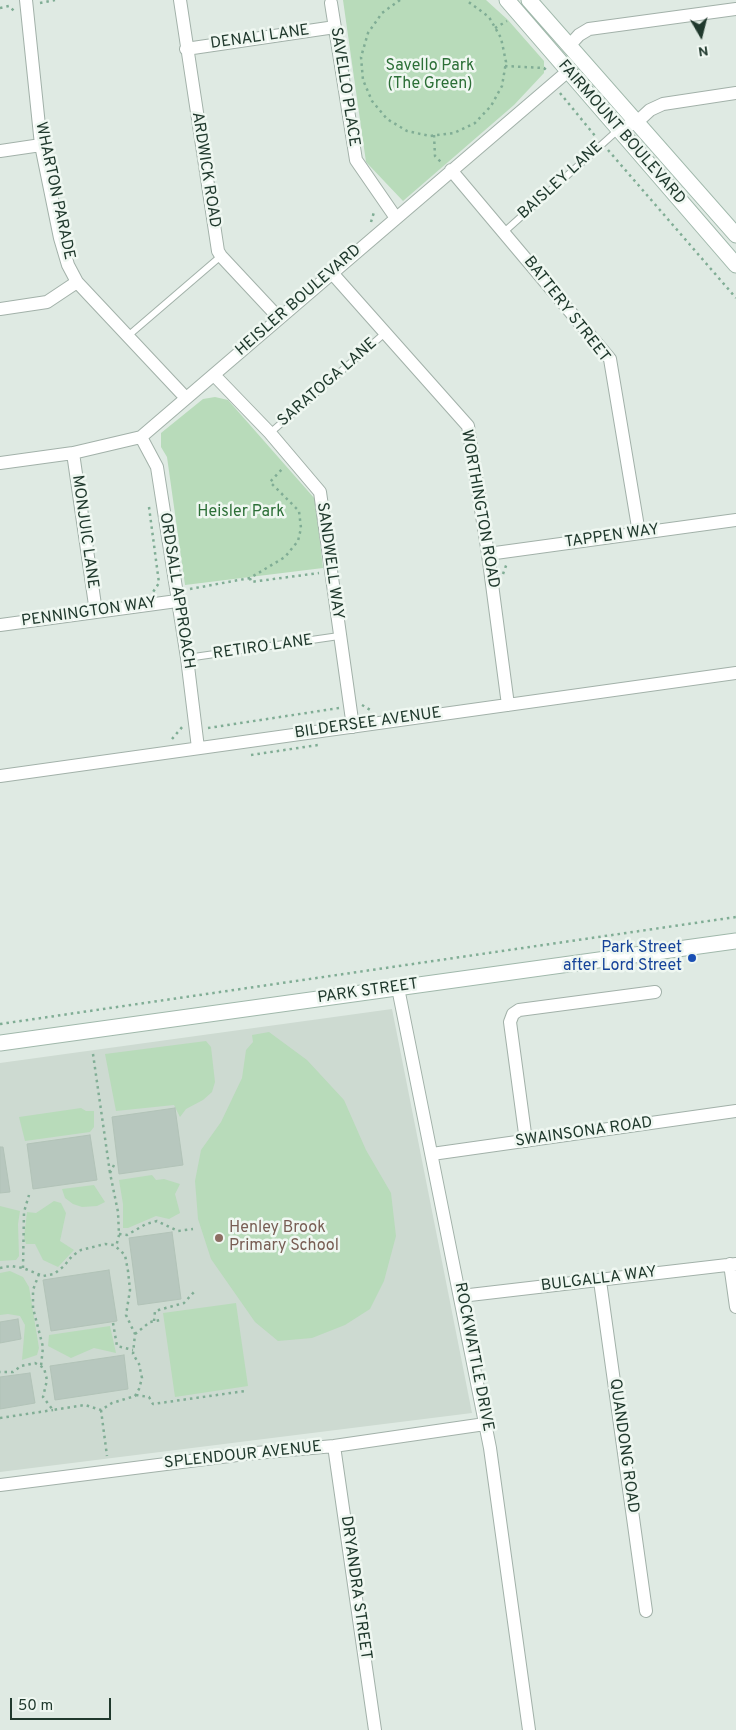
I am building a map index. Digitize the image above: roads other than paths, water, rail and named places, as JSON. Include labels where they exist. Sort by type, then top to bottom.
[{"type":"street","name":"ARDWICK ROAD","points":[[180,0],[186,49],[220,256]]},
{"type":"street","name":"FAIRMOUNT BOULEVARD","points":[[507,0],[561,76],[618,130],[736,265]]},
{"type":"street","name":"FAIRMOUNT BOULEVARD","points":[[529,0],[736,235]]},
{"type":"street","name":"WHARTON PARADE","points":[[31,2],[41,145],[60,238],[68,265],[77,282],[130,335],[186,397]]},
{"type":"street","name":"SAVELLO PLACE","points":[[331,3],[356,160],[396,218]]},
{"type":"street","points":[[569,46],[589,29],[736,9]]},
{"type":"street","name":"DENALI LANE","points":[[186,49],[335,27]]},
{"type":"street","name":"HEISLER BOULEVARD","points":[[0,463],[73,452],[141,437],[278,317],[332,273],[561,76]]},
{"type":"street","points":[[618,130],[637,122],[650,110],[663,104],[736,93]]},
{"type":"street","points":[[0,151],[41,145]]},
{"type":"street","name":"BATTERY STREET","points":[[451,170],[610,359],[639,533]]},
{"type":"street","points":[[220,256],[278,317]]},
{"type":"street","name":"WORTHINGTON ROAD","points":[[332,273],[468,426],[488,554],[508,705]]},
{"type":"street","points":[[0,309],[47,302],[77,282]]},
{"type":"street","name":"SANDWELL WAY","points":[[214,375],[270,433],[320,492],[333,575],[339,636],[352,727]]},
{"type":"street","name":"ORDSALL APPROACH","points":[[141,437],[157,466],[187,658],[198,748]]},
{"type":"street","name":"MONJUIC LANE","points":[[73,452],[96,612]]},
{"type":"street","name":"TAPPEN WAY","points":[[488,554],[736,520]]},
{"type":"street","name":"PENNINGTON WAY","points":[[0,625],[177,601]]},
{"type":"street","name":"BILDERSEE AVENUE","points":[[0,776],[736,672]]},
{"type":"street","name":"PARK STREET","points":[[0,1044],[736,941]]},
{"type":"street","name":"ROCKWATTLE DRIVE","points":[[398,988],[461,1296],[485,1424],[529,1730]]},
{"type":"street","points":[[526,1141],[510,1022],[513,1014],[519,1010],[655,992]]},
{"type":"street","name":"SWAINSONA ROAD","points":[[432,1154],[736,1111]]},
{"type":"street","points":[[733,1264],[736,1307]]},
{"type":"street","name":"BULGALLA WAY","points":[[461,1296],[733,1264]]},
{"type":"street","name":"QUANDONG ROAD","points":[[600,1281],[646,1611]]},
{"type":"street","name":"SPLENDOUR AVENUE","points":[[0,1485],[245,1454],[334,1446],[485,1424]]},
{"type":"street","name":"DRYANDRA STREET","points":[[334,1446],[375,1730]]},
{"type":"lane","name":"BAISLEY LANE","points":[[504,232],[618,130]]},
{"type":"lane","points":[[130,335],[220,256]]},
{"type":"lane","name":"SARATOGA LANE","points":[[270,433],[385,333]]},
{"type":"lane","name":"RETIRO LANE","points":[[187,658],[339,636]]},
{"type":"place","name":"Park Street after Lord Street","points":[[692,958]]},
{"type":"place","name":"Henley Brook Primary School","points":[[219,1238]]},
{"type":"park label","name":"Savello Park (The Green)","points":[[430,76]]},
{"type":"park label","name":"Heisler Park","points":[[241,513]]}]
